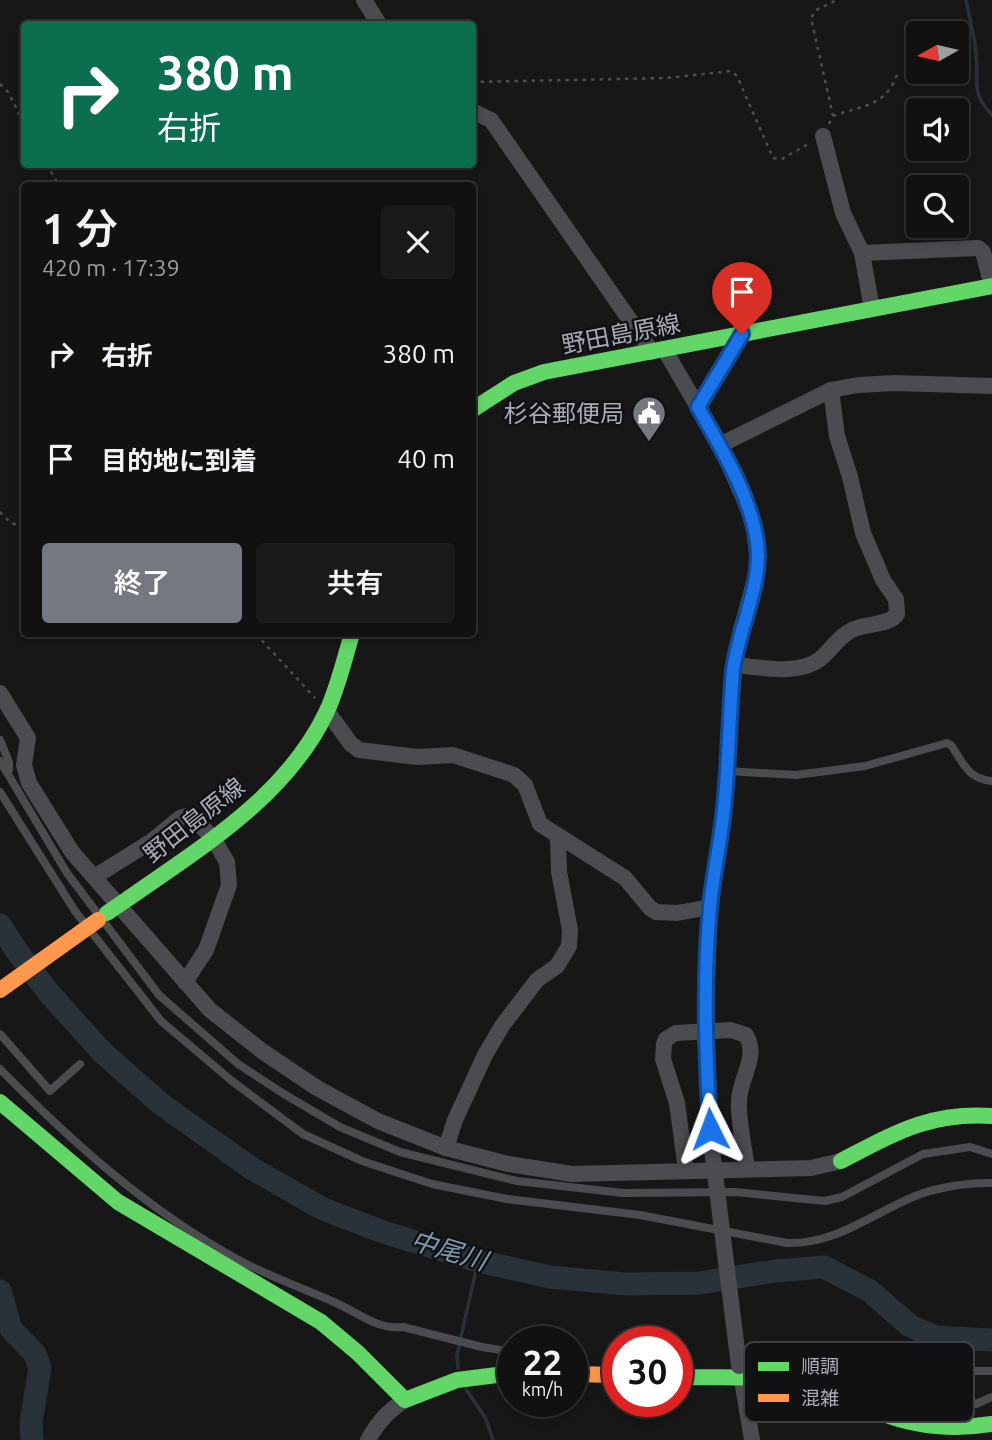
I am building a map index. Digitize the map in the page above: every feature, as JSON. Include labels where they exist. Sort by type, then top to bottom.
[{"type":"street","points":[[364,0],[377,21]]},
{"type":"street","points":[[476,113],[491,120],[698,407],[720,445],[747,506],[755,533],[757,572],[734,665],[724,812],[710,907],[705,1032],[712,1150],[744,1391]]},
{"type":"street","points":[[823,136],[843,213],[862,253],[872,309]]},
{"type":"street","points":[[862,253],[978,248],[983,252],[992,286]]},
{"type":"street","name":"野田島原線","points":[[476,407],[514,383],[544,372],[992,286]]},
{"type":"street","points":[[698,407],[742,334]]},
{"type":"street","points":[[720,445],[831,390],[895,383],[992,386]]},
{"type":"street","points":[[734,665],[788,668],[808,666],[850,630],[892,620],[897,614],[895,599],[883,580],[863,533],[837,436],[831,390]]},
{"type":"street","name":"野田島原線","points":[[0,990],[239,819],[281,779],[314,735],[327,711],[351,637]]},
{"type":"street","points":[[0,694],[28,738],[24,765],[29,783],[72,852],[209,1010],[262,1051],[317,1088],[378,1121],[446,1148],[508,1164],[572,1174],[811,1168],[841,1161],[926,1119],[954,1114],[992,1116]]},
{"type":"street","points":[[327,711],[351,744],[359,750],[417,757],[453,755],[514,775],[525,785],[540,824],[625,878],[656,912],[677,913],[710,907]]},
{"type":"street","points":[[94,877],[152,841],[173,821],[186,816],[195,820],[212,838],[227,862],[229,885],[206,950],[185,982]]},
{"type":"street","points":[[446,1148],[455,1120],[485,1055],[502,1026],[537,980],[557,966],[569,946],[570,930],[559,872],[558,837]]},
{"type":"street","points":[[686,1170],[677,1103],[663,1051],[666,1039],[683,1032],[739,1031],[746,1035],[749,1041],[750,1061],[738,1100],[747,1168]]},
{"type":"street","points":[[0,1102],[118,1202],[307,1312],[331,1329],[355,1348],[405,1400]]},
{"type":"street","points":[[693,1376],[744,1373]]},
{"type":"street","points":[[368,1440],[378,1422],[405,1400],[457,1380],[497,1375]]},
{"type":"street","points":[[749,1422],[752,1440]]},
{"type":"street","points":[[921,1422],[966,1429],[992,1424]]},
{"type":"lane","points":[[0,740],[9,762],[7,772]]},
{"type":"lane","points":[[727,771],[796,775],[865,766],[947,743],[971,775],[992,780]]},
{"type":"lane","points":[[0,761],[67,873],[159,995],[238,1064],[340,1127],[400,1152],[517,1181],[623,1193],[735,1192],[825,1201],[842,1198],[923,1154],[970,1147],[992,1153]]},
{"type":"lane","points":[[0,792],[75,911],[160,1021],[232,1081],[303,1134],[362,1161],[432,1184],[507,1199],[640,1215],[788,1243],[803,1243],[833,1236],[915,1196],[976,1182],[992,1183]]},
{"type":"lane","points":[[0,1034],[50,1091],[80,1065]]},
{"type":"lane","points":[[0,1069],[72,1140],[117,1178],[192,1232],[235,1258],[342,1306],[360,1317],[391,1328],[403,1327],[497,1349]]},
{"type":"lane","points":[[974,1371],[992,1371]]},
{"type":"lane","points":[[974,1404],[992,1397]]},
{"type":"path","points":[[476,82],[667,79],[727,70],[735,72],[773,158],[782,159],[823,136],[833,116],[811,18],[816,10],[837,0]]},
{"type":"path","points":[[833,116],[888,94],[898,71]]},
{"type":"path","points":[[0,84],[8,92],[21,117]]},
{"type":"path","points":[[0,512],[11,523],[21,526]]},
{"type":"path","points":[[259,637],[327,711]]},
{"type":"waterway","points":[[966,0],[975,47],[978,93],[992,115]]},
{"type":"waterway","name":"中尾川","points":[[0,925],[49,993],[102,1052],[161,1104],[251,1168],[323,1209],[383,1232],[478,1261],[550,1277],[625,1284],[699,1283],[775,1271],[824,1267],[870,1291],[910,1326],[936,1337],[992,1340]]},
{"type":"waterway","points":[[458,1368],[457,1355],[478,1261]]},
{"type":"waterway","points":[[0,1291],[11,1329],[35,1354],[40,1368],[31,1422],[32,1440]]},
{"type":"waterway","points":[[466,1389],[486,1419],[493,1440]]},
{"type":"traffic: fast","points":[[476,407],[514,383],[544,372],[992,286]]},
{"type":"traffic: fast","points":[[129,898],[241,817],[290,769],[327,711],[351,637]]},
{"type":"traffic: fast","points":[[107,913],[129,898]]},
{"type":"traffic: fast","points":[[0,1102],[118,1202],[321,1322],[358,1353],[405,1400],[457,1380],[497,1375]]},
{"type":"traffic: fast","points":[[841,1161],[913,1126],[949,1117],[992,1116]]},
{"type":"traffic: fast","points":[[693,1377],[744,1377]]},
{"type":"traffic: fast","points":[[913,1422],[950,1427],[992,1424]]},
{"type":"traffic: slow","points":[[0,990],[98,920]]},
{"type":"traffic: slow","points":[[588,1374],[602,1375]]},
{"type":"place","name":"杉谷郵便局","points":[[649,443]]},
{"type":"route","points":[[710,1129],[705,1032],[710,907],[724,812],[734,665],[758,559],[757,543],[747,506],[720,445],[698,407],[742,334]]}]
